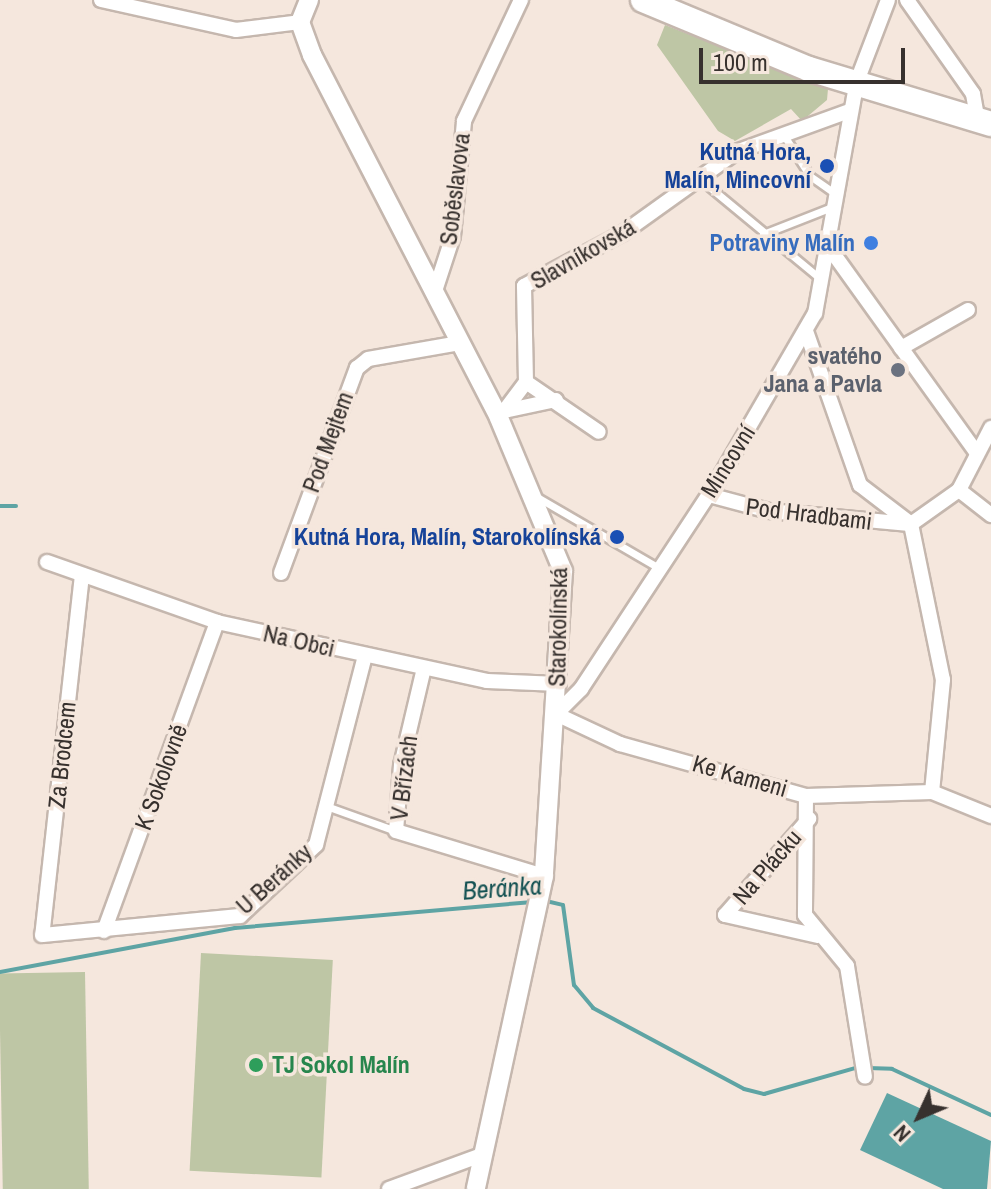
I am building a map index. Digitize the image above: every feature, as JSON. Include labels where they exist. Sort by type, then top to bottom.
[{"type":"main road","points":[[643,0],[858,81],[984,123]]},
{"type":"street","points":[[101,0],[236,30],[300,22],[305,1]]},
{"type":"street","name":"Soběslavova","points":[[434,294],[453,236],[464,121],[521,0]]},
{"type":"street","name":"Mincovní","points":[[556,714],[709,495],[806,331],[823,281],[849,111],[888,0]]},
{"type":"street","points":[[907,0],[973,94],[984,123]]},
{"type":"street","name":"Starokolínská","points":[[300,22],[434,294],[504,414],[563,571],[559,684],[541,893],[476,1189]]},
{"type":"street","name":"Slavníkovská","points":[[526,382],[524,286],[701,180],[736,152],[849,111]]},
{"type":"street","points":[[828,246],[976,452]]},
{"type":"street","points":[[901,348],[968,310]]},
{"type":"street","points":[[806,331],[860,485],[911,524],[943,680],[932,792]]},
{"type":"street","name":"Pod Mejtem","points":[[281,573],[357,368],[368,359],[460,343]]},
{"type":"street","points":[[504,414],[526,382],[599,432]]},
{"type":"street","points":[[504,414],[556,400]]},
{"type":"street","points":[[911,524],[959,490],[991,428]]},
{"type":"street","points":[[959,490],[991,515]]},
{"type":"street","name":"Pod Hradbami","points":[[709,495],[769,511],[911,524]]},
{"type":"street","name":"Na Obci","points":[[47,562],[217,622],[424,668],[559,684]]},
{"type":"street","name":"Za Brodcem","points":[[42,935],[82,575]]},
{"type":"street","name":"K Sokolovně","points":[[104,931],[217,622]]},
{"type":"street","name":"U Beránky","points":[[42,935],[240,916],[316,845],[365,656]]},
{"type":"street","name":"V Břízách","points":[[424,668],[401,765],[396,831],[541,893]]},
{"type":"street","name":"Ke Kameni","points":[[556,714],[620,744],[806,796],[932,792],[991,816]]},
{"type":"street","name":"Na Plácku","points":[[806,796],[809,819],[805,915],[818,936],[847,966],[865,1077]]},
{"type":"street","name":"Na Plácku","points":[[809,819],[725,915],[818,936]]},
{"type":"street","points":[[389,1189],[484,1154]]},
{"type":"lane","points":[[763,234],[833,200],[810,176],[783,134]]},
{"type":"lane","points":[[701,180],[823,281]]},
{"type":"lane","points":[[537,497],[659,568]]},
{"type":"lane","points":[[326,806],[396,831]]},
{"type":"green space","points":[[665,25],[828,89],[827,100],[802,121],[791,109],[735,141],[718,131],[657,45]]},
{"type":"green space","name":"TJ Sokol Malín","points":[[201,953],[333,960],[321,1178],[190,1171]]},
{"type":"green space","points":[[85,972],[89,1189],[3,1189],[0,973]]},
{"type":"water","points":[[887,1093],[991,1141],[987,1189],[943,1189],[860,1150]]},
{"type":"waterway","points":[[0,506],[16,506]]},
{"type":"waterway","name":"Beránka","points":[[546,901],[563,905],[574,985],[593,1008],[744,1089],[764,1094],[859,1067]]},
{"type":"waterway","name":"Beránka","points":[[0,972],[235,928],[533,902]]},
{"type":"waterway","name":"Beránka","points":[[868,1068],[892,1069],[991,1115]]},
{"type":"place","name":"Kutná Hora, Malín, Mincovní","points":[[827,166]]},
{"type":"place","name":"Potraviny Malín","points":[[871,243]]},
{"type":"place","name":"svatého Jana a Pavla","points":[[898,370]]},
{"type":"place","name":"Kutná Hora, Malín, Starokolínská","points":[[617,537]]},
{"type":"place","name":"TJ Sokol Malín","points":[[256,1065]]}]
